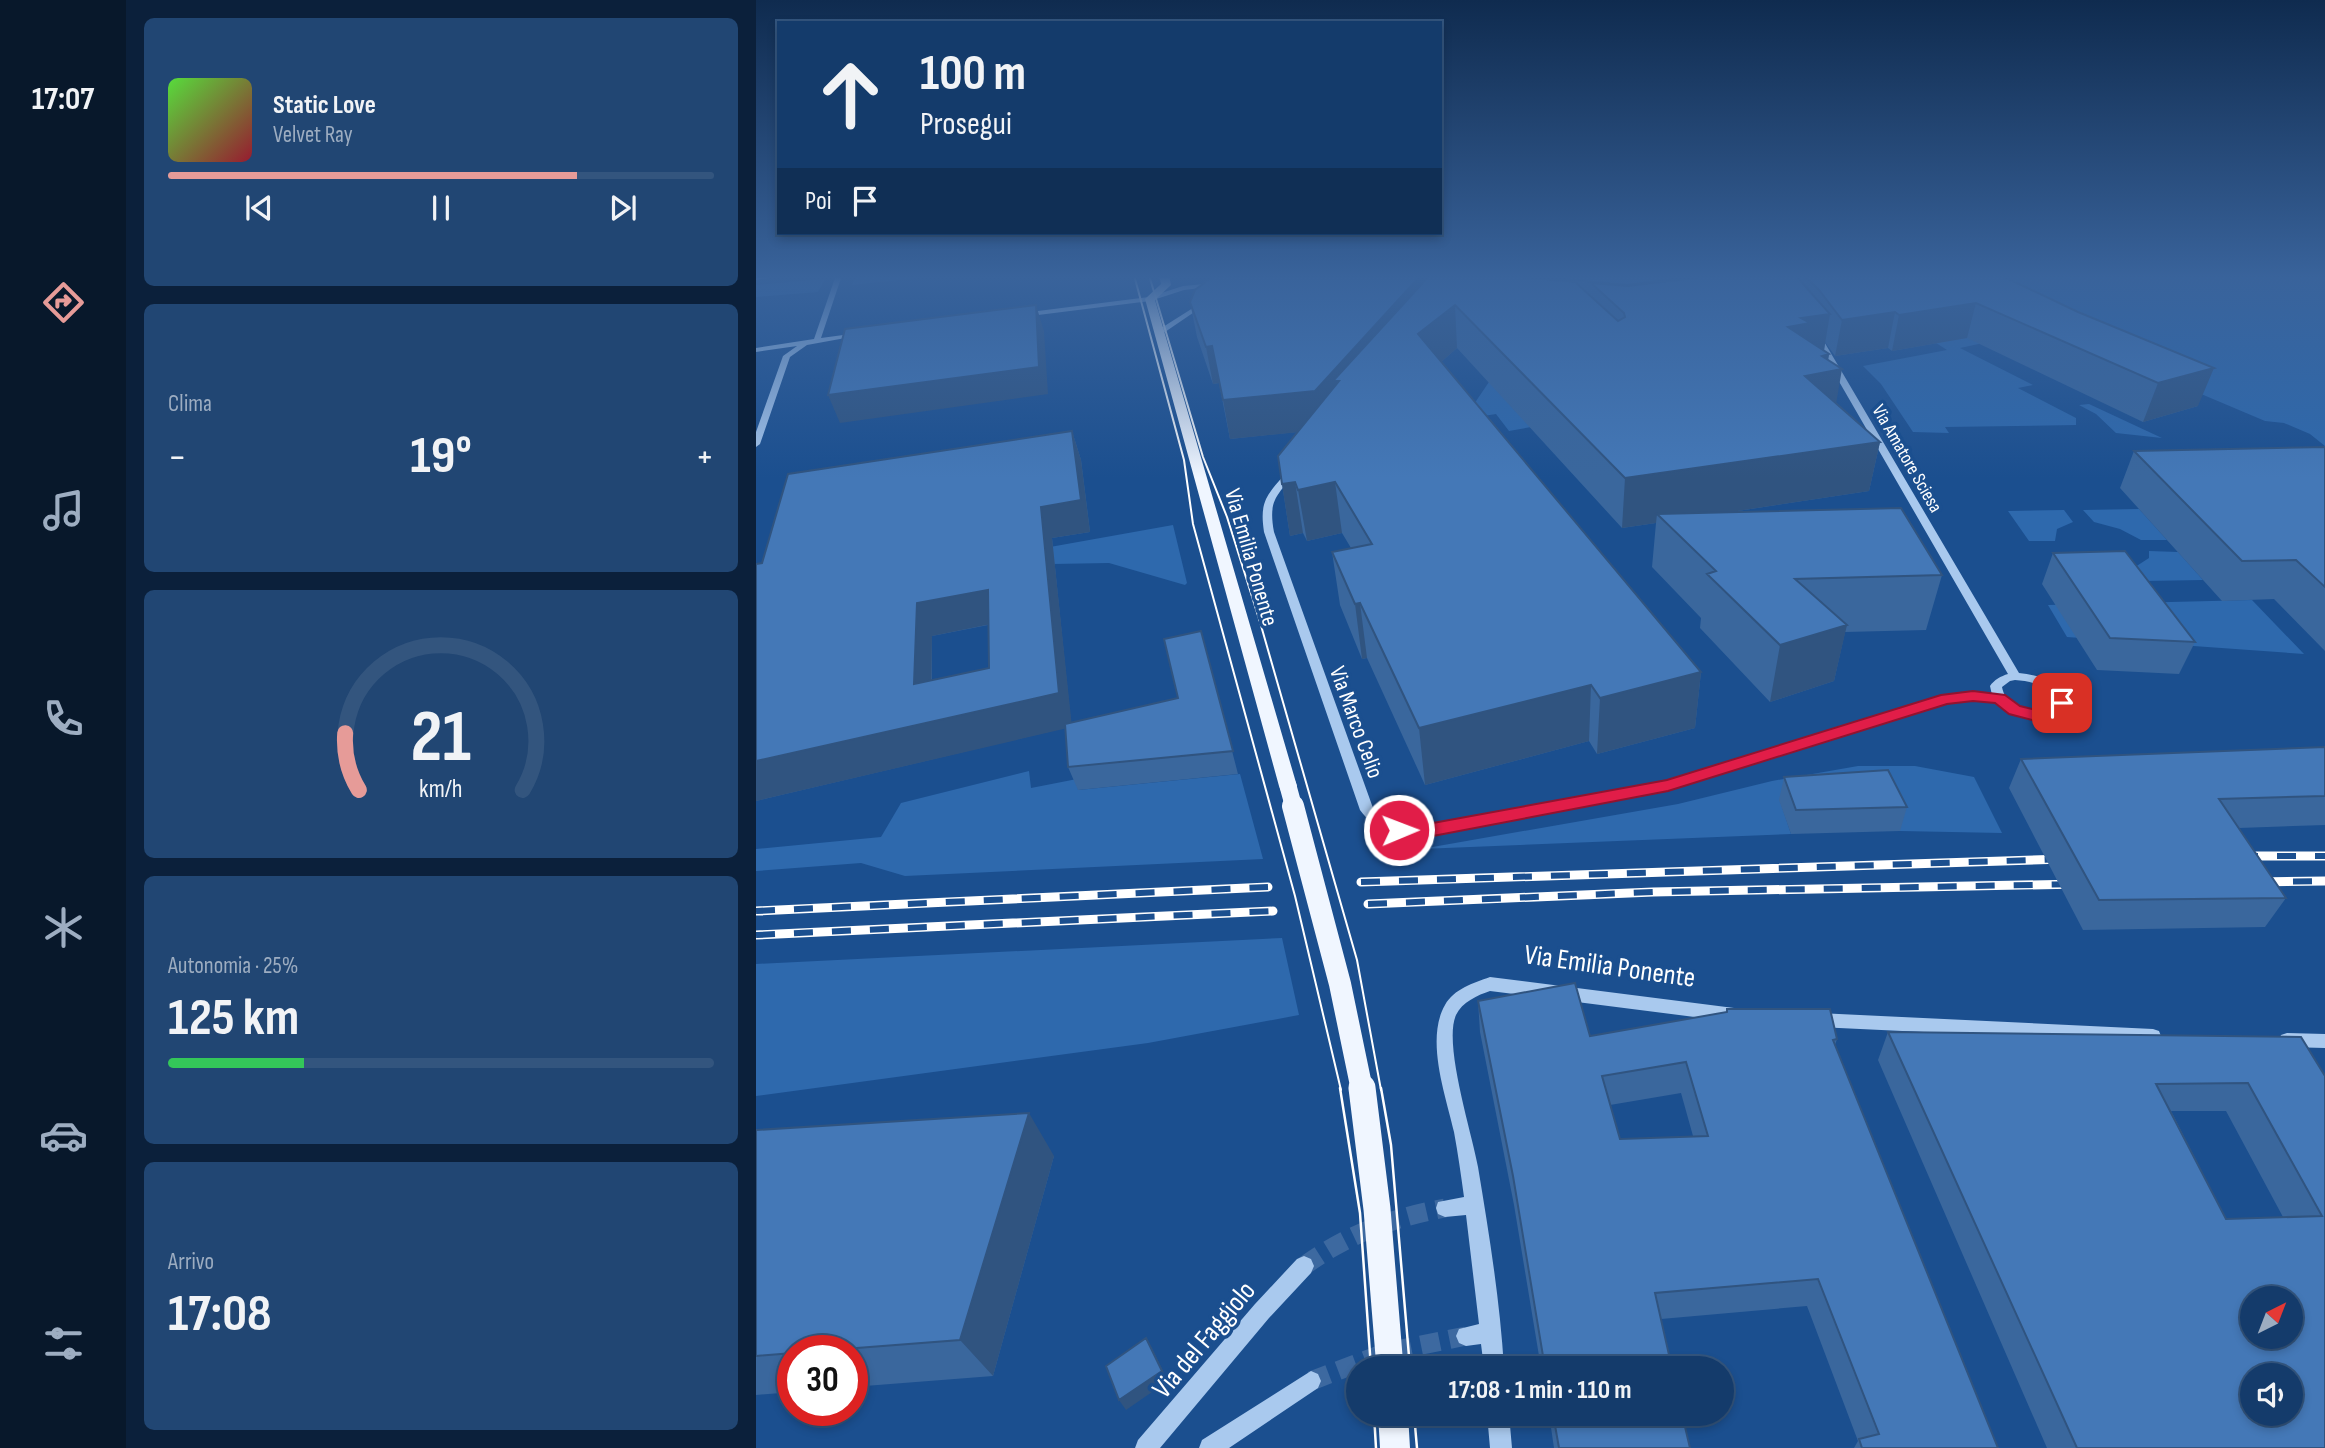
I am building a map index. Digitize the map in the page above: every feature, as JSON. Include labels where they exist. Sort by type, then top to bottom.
[{"type":"main road","name":"Via Emilia Ponente","points":[[1162,343],[1334,953],[1355,1052],[1374,1174],[1389,1356]]},
{"type":"main road","points":[[1394,1426],[1395,1448]]},
{"type":"street","points":[[756,350],[801,343]]},
{"type":"street","points":[[756,443],[787,356],[793,350],[811,343]]},
{"type":"street","name":"Via Amatore Sciesa","points":[[1821,343],[2015,676]]},
{"type":"street","name":"Via Marco Celio","points":[[1302,461],[1269,499],[1266,514],[1269,532],[1367,810],[1386,826],[1409,831],[1433,829],[1668,786],[1934,702],[1962,696],[1999,699]]},
{"type":"street","points":[[2015,676],[2034,678],[2054,689],[2061,697],[2059,709],[2045,715],[2024,714],[1999,699],[1996,692],[2000,681],[2015,676]]},
{"type":"street","name":"Via Emilia Ponente","points":[[1493,1356],[1446,1042],[1450,1011],[1459,998],[1490,984],[1512,984],[1748,1016]]},
{"type":"street","points":[[1803,1020],[2177,1037]]},
{"type":"street","points":[[2273,1040],[2325,1041]]},
{"type":"street","points":[[2300,1041],[2312,1061]]},
{"type":"street","points":[[1445,1208],[1472,1205]]},
{"type":"street","name":"Via del Faggiolo","points":[[1146,1448],[1262,1311],[1304,1266]]},
{"type":"street","points":[[1466,1336],[1490,1332]]},
{"type":"street","points":[[1210,1448],[1311,1381]]},
{"type":"street","points":[[1500,1426],[1501,1448]]},
{"type":"shaded area","points":[[1935,343],[1985,343],[1960,348],[2033,385],[2018,388],[2076,418],[2076,425],[1945,427],[1949,433],[1913,432],[1881,384],[1863,366],[1947,350]]},
{"type":"shaded area","points":[[2080,343],[2325,343],[2325,446],[2310,434],[2284,423],[2265,421]]},
{"type":"shaded area","points":[[1491,379],[1537,426],[1509,431],[1496,414],[1477,417],[1470,410]]},
{"type":"shaded area","points":[[2089,404],[2162,438],[2116,433],[2096,414],[2079,405]]},
{"type":"shaded area","points":[[2139,509],[2167,540],[2141,540],[2120,529],[2094,522],[2083,510]]},
{"type":"shaded area","points":[[2064,510],[2073,522],[2057,529],[2055,541],[2029,541],[2008,511]]},
{"type":"shaded area","points":[[1173,525],[1187,583],[1185,585],[1109,563],[1052,564],[1050,547]]},
{"type":"shaded area","points":[[2149,551],[2178,552],[2203,580],[2143,581],[2132,569],[2149,558]]},
{"type":"shaded area","points":[[2252,600],[2304,654],[2067,637],[2048,605]]},
{"type":"shaded area","points":[[1858,766],[1915,766],[1974,777],[2002,833],[1900,831],[1881,794],[1780,801],[1791,834],[1421,849],[1678,804],[1772,781]]},
{"type":"shaded area","points":[[1029,771],[1031,788],[1077,779],[1078,790],[1240,774],[1263,859],[905,876],[861,863],[756,871],[756,849],[881,837],[901,803]]},
{"type":"shaded area","points":[[1282,938],[1299,1015],[1148,1043],[756,1096],[756,964]]},
{"type":"building","points":[[842,343],[1038,343],[1039,367],[828,395]]},
{"type":"building","points":[[1204,343],[1359,343],[1315,391],[1223,400],[1212,346],[1206,347]]},
{"type":"building","points":[[1368,343],[1425,343],[1701,672],[1600,698],[1591,685],[1419,728],[1360,603],[1355,604],[1332,552],[1372,544],[1335,482],[1298,490],[1295,482],[1282,484],[1278,456],[1339,381],[1333,381]]},
{"type":"building","points":[[1492,343],[1812,343],[1829,354],[1822,356],[1842,369],[1805,376],[1880,442],[1625,478]]},
{"type":"building","points":[[2066,343],[2152,343],[2214,368],[2158,383]]},
{"type":"building","points":[[1072,431],[1081,500],[1041,507],[1059,693],[756,761],[756,564],[762,563],[788,474]],"holes":[[[988,590],[989,668],[914,684],[917,603]]]},
{"type":"building","points":[[2325,447],[2325,587],[2296,560],[2242,561],[2134,451]]},
{"type":"building","points":[[1901,508],[1942,575],[1795,579],[1847,625],[1780,645],[1707,574],[1716,571],[1657,514]]},
{"type":"building","points":[[2125,551],[2195,642],[2110,638],[2053,553]]},
{"type":"building","points":[[1201,631],[1233,751],[1068,767],[1065,724],[1178,698],[1164,639]]},
{"type":"building","points":[[2325,747],[2325,796],[2219,799],[2286,898],[2099,900],[2021,759]]},
{"type":"building","points":[[1888,770],[1907,807],[1796,810],[1784,777]]},
{"type":"building","points":[[1575,983],[1590,1036],[1727,1012],[1727,1009],[1830,1009],[1837,1039],[1833,1040],[1998,1448],[1862,1448],[1859,1439],[1879,1434],[1818,1279],[1655,1293],[1669,1356],[1543,1356],[1513,1176],[1478,1001]],"holes":[[[1686,1062],[1708,1136],[1620,1139],[1602,1076]]]},
{"type":"building","points":[[1888,1032],[2301,1037],[2325,1076],[2325,1448],[2077,1448]],"holes":[[[2248,1083],[2322,1216],[2226,1219],[2156,1084]]]},
{"type":"building","points":[[1029,1113],[960,1340],[868,1347],[868,1335],[777,1335],[777,1354],[756,1356],[756,1130]]},
{"type":"building","points":[[1146,1338],[1162,1371],[1119,1400],[1106,1366]]},
{"type":"building","points":[[1555,1426],[1685,1426],[1690,1448],[1559,1448]]},
{"type":"tunnel","points":[[1304,1266],[1337,1245],[1371,1229],[1445,1208]]},
{"type":"tunnel","points":[[1311,1381],[1387,1352],[1466,1336]]},
{"type":"tram line","points":[[1152,343],[1184,460],[1193,524],[1295,896],[1341,1090]]},
{"type":"tram line","points":[[1169,343],[1203,457],[1227,517],[1260,622],[1357,960],[1381,1090]]},
{"type":"tram line","points":[[1340,1088],[1360,1213],[1370,1356]]},
{"type":"tram line","points":[[1381,1088],[1391,1145],[1409,1356]]},
{"type":"tram line","points":[[1375,1426],[1376,1448]]},
{"type":"tram line","points":[[1415,1426],[1417,1448]]},
{"type":"railway","points":[[2239,856],[2325,856]]},
{"type":"railway","points":[[1361,882],[2064,859]]},
{"type":"railway","points":[[2255,882],[2325,881]]},
{"type":"railway","points":[[1368,904],[1653,892],[2080,884]]},
{"type":"railway","points":[[756,911],[1268,887]]},
{"type":"railway","points":[[756,935],[1273,911]]},
{"type":"route","points":[[1399,830],[1433,829],[1668,786],[1946,699],[1962,696],[1999,699],[2014,710],[2036,716],[2054,713],[2062,703]]}]
